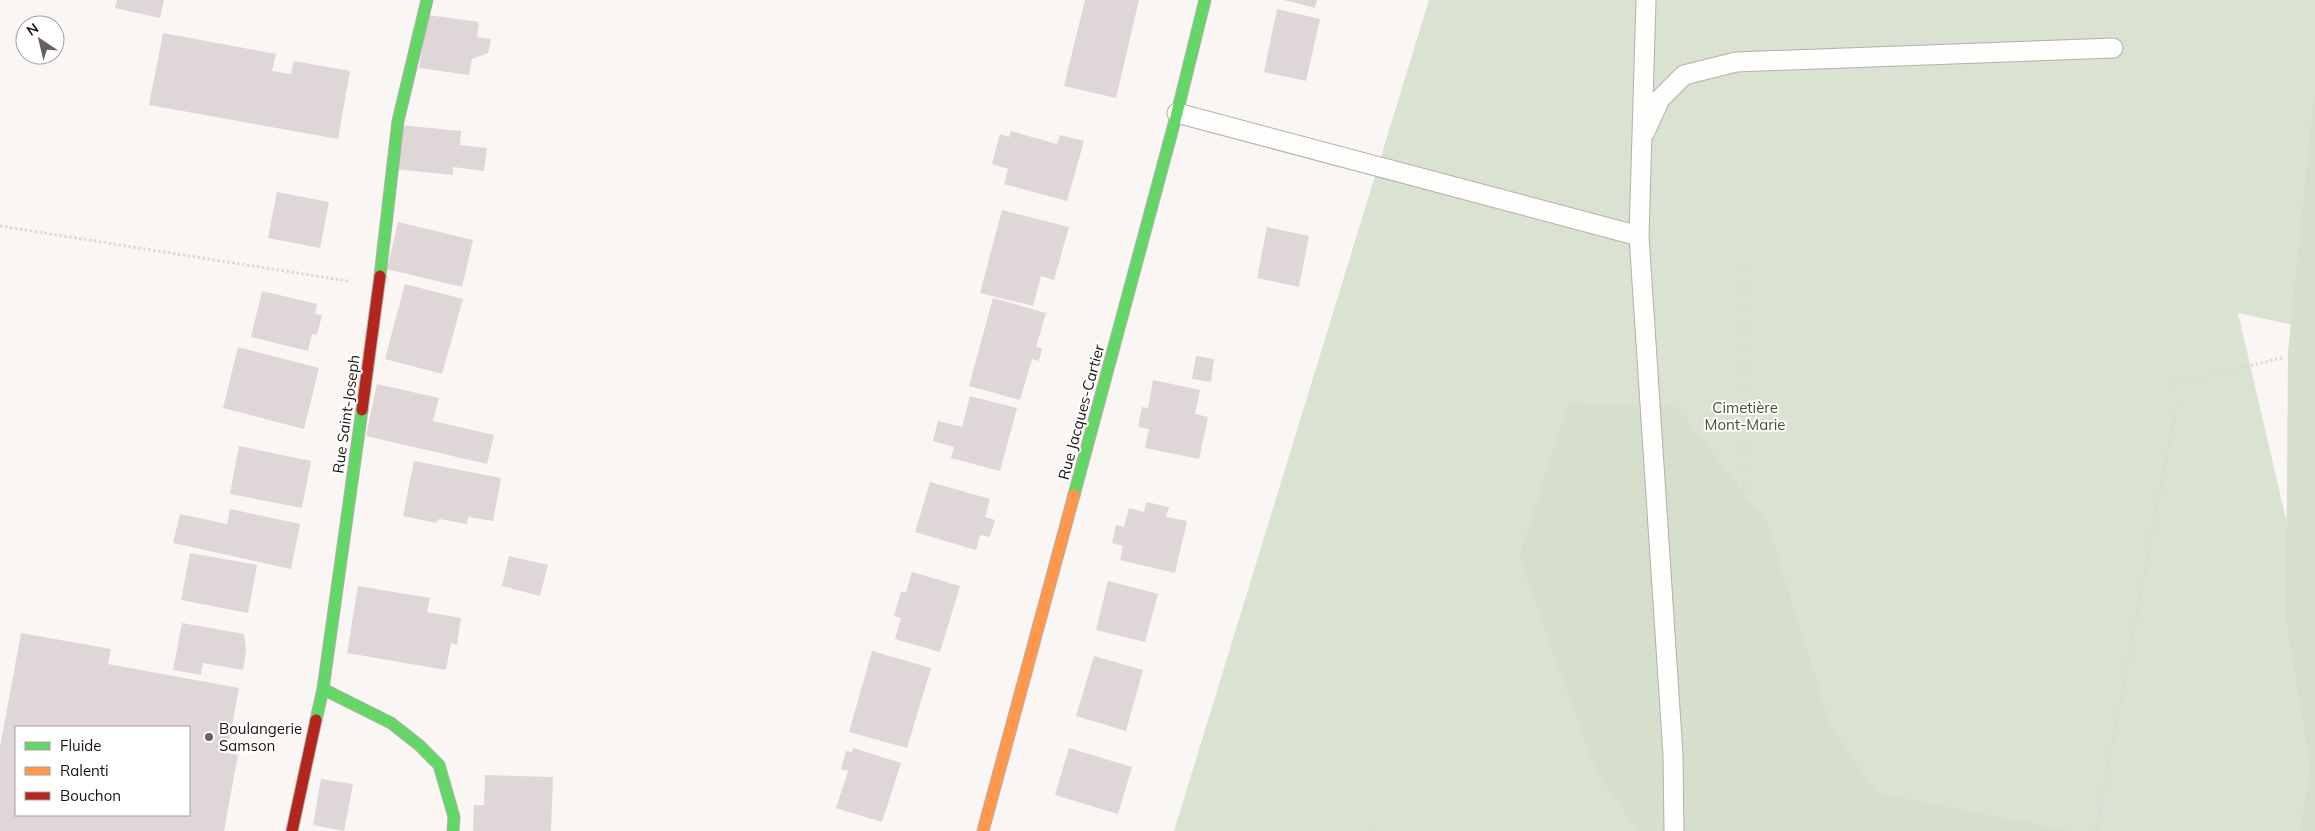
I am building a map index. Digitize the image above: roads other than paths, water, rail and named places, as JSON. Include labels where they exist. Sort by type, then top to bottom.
[{"type":"street","name":"Rue Saint-Joseph","points":[[292,831],[323,689],[379,286],[398,121],[427,0]]},
{"type":"street","name":"Rue Jacques-Cartier","points":[[983,831],[1177,113],[1204,0]]},
{"type":"street","points":[[323,689],[391,723],[419,744],[439,765],[454,817],[453,831]]},
{"type":"lane","points":[[1646,0],[1639,236],[1673,755],[1674,831]]},
{"type":"lane","points":[[1642,140],[1660,99],[1684,75],[1736,62],[2114,48]]},
{"type":"lane","points":[[1177,113],[1639,236]]},
{"type":"place","name":"Boulangerie Samson","points":[[209,737]]},
{"type":"park label","name":"Cimetière Mont-Marie","points":[[1745,416]]}]
